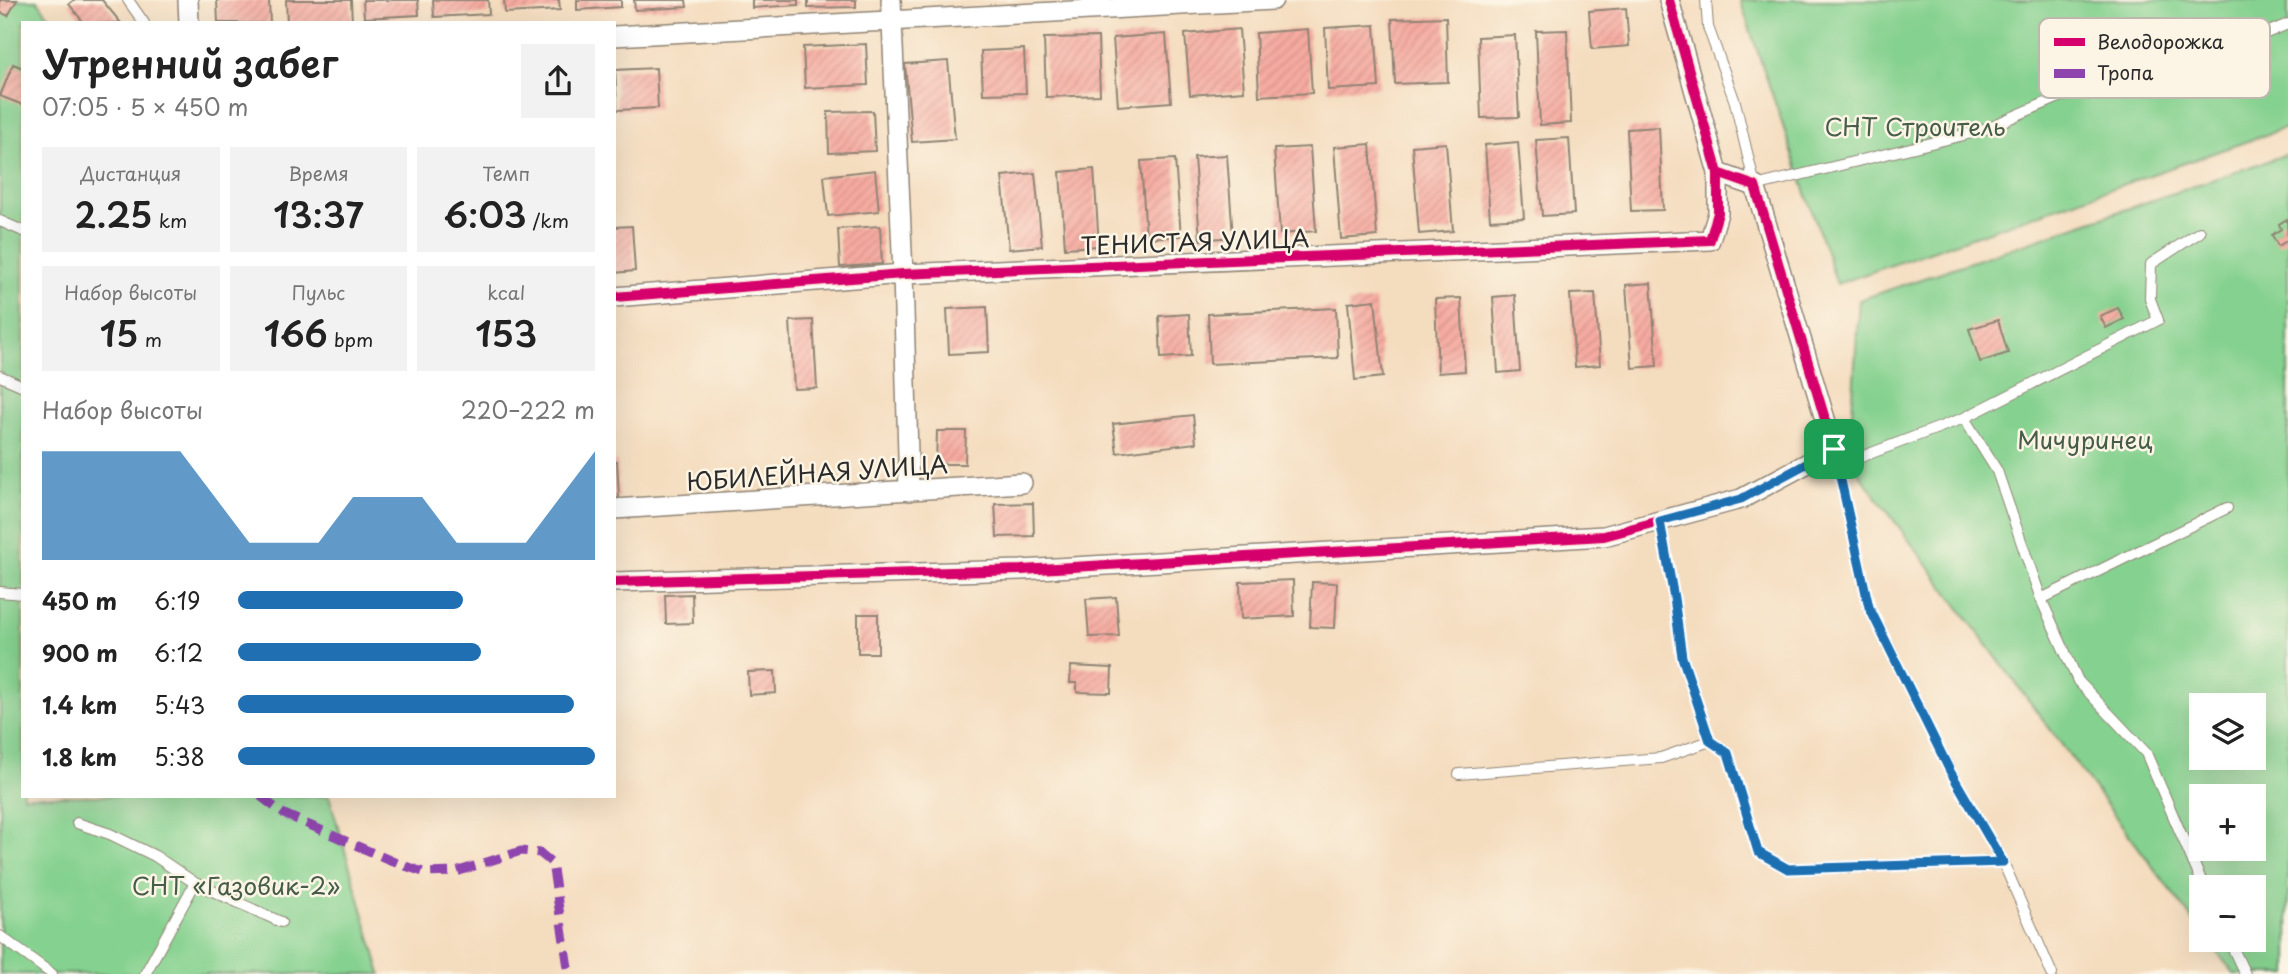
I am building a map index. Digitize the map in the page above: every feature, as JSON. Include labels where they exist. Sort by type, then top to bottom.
[{"type":"street","points":[[188,0],[189,21]]},
{"type":"street","points":[[891,0],[909,491]]},
{"type":"street","points":[[616,36],[892,23],[1273,0]]},
{"type":"street","points":[[616,582],[1049,569],[1604,536],[1741,499],[1834,449],[1755,186],[1718,173],[1669,0]]},
{"type":"street","name":"ТЕНИСТАЯ УЛИЦА","points":[[616,297],[903,274],[1710,240],[1718,213],[1718,173]]},
{"type":"street","name":"ЮБИЛЕЙНАЯ УЛИЦА","points":[[616,509],[1023,483]]},
{"type":"lane","points":[[128,0],[143,21]]},
{"type":"lane","points":[[1706,0],[1708,27],[1735,102],[1755,186],[1980,131],[2057,98]]},
{"type":"lane","points":[[2270,32],[2288,24]]},
{"type":"lane","points":[[0,221],[21,230]]},
{"type":"lane","points":[[2052,974],[2003,862],[1950,771],[1869,607],[1834,449],[1861,457],[1964,418],[2158,320],[2150,299],[2151,264],[2200,232]]},
{"type":"lane","points":[[0,376],[21,385]]},
{"type":"lane","points":[[1964,418],[1997,471],[2042,599],[2078,681],[2146,753],[2199,875]]},
{"type":"lane","points":[[2042,599],[2227,508]]},
{"type":"lane","points":[[1660,521],[1682,657],[1710,741],[1728,753],[1758,852],[1788,869],[2003,862]]},
{"type":"lane","points":[[0,592],[21,594]]},
{"type":"lane","points":[[1459,774],[1661,758],[1710,741]]},
{"type":"lane","points":[[77,823],[110,834],[155,856],[195,883],[281,922]]},
{"type":"lane","points":[[145,974],[195,883]]},
{"type":"lane","points":[[0,936],[52,974]]},
{"type":"lane","points":[[2235,952],[2245,974]]},
{"type":"green space","name":"СНТ «Газовик-2»","points":[[0,0],[37,0],[53,21],[21,21],[21,798],[330,798],[381,974],[0,974]]},
{"type":"green space","name":"СНТ Строитель","points":[[1740,0],[2288,0],[2288,127],[1837,284]]},
{"type":"green space","name":"Мичуринец","points":[[2288,154],[2288,974],[2234,974],[2217,952],[2266,952],[2266,875],[2189,875],[2189,915],[1849,460],[1859,300]]},
{"type":"building","points":[[0,0],[17,0],[8,16],[0,12]]},
{"type":"building","points":[[74,0],[102,0],[119,21],[82,21],[69,4]]},
{"type":"building","points":[[217,0],[269,0],[270,21],[218,21]]},
{"type":"building","points":[[286,0],[351,0],[352,21],[287,21]]},
{"type":"building","points":[[363,0],[418,0],[419,15],[364,18]]},
{"type":"building","points":[[433,0],[488,0],[489,14],[434,17]]},
{"type":"building","points":[[504,0],[559,0],[560,10],[505,13]]},
{"type":"building","points":[[577,0],[621,0],[621,7],[577,10]]},
{"type":"building","points":[[634,0],[686,0],[687,7],[635,10]]},
{"type":"building","points":[[752,0],[798,0],[798,5],[752,8]]},
{"type":"building","points":[[808,0],[856,0],[856,7],[808,8]]},
{"type":"building","points":[[1626,8],[1629,46],[1592,49],[1589,11]]},
{"type":"building","points":[[1446,17],[1448,82],[1395,84],[1392,19]]},
{"type":"building","points":[[1375,25],[1379,87],[1328,90],[1325,28]]},
{"type":"building","points":[[1239,29],[1244,91],[1190,95],[1185,34]]},
{"type":"building","points":[[1308,29],[1312,93],[1259,96],[1256,33]]},
{"type":"building","points":[[1567,30],[1571,123],[1540,125],[1536,31]]},
{"type":"building","points":[[1166,34],[1171,102],[1118,106],[1113,38]]},
{"type":"building","points":[[1515,35],[1519,117],[1481,118],[1478,37]]},
{"type":"building","points":[[1098,37],[1100,95],[1046,97],[1044,38]]},
{"type":"building","points":[[866,44],[868,85],[805,88],[803,47]]},
{"type":"building","points":[[1024,49],[1026,93],[983,94],[981,51]]},
{"type":"building","points":[[948,61],[955,139],[912,142],[905,64]]},
{"type":"building","points":[[13,64],[21,67],[21,104],[0,96]]},
{"type":"building","points":[[656,68],[658,108],[617,110],[616,70]]},
{"type":"building","points":[[873,111],[875,151],[829,153],[828,112]]},
{"type":"building","points":[[1659,127],[1663,210],[1631,211],[1627,129]]},
{"type":"building","points":[[1569,138],[1574,214],[1542,216],[1536,140]]},
{"type":"building","points":[[1518,142],[1524,218],[1490,220],[1485,145]]},
{"type":"building","points":[[1446,143],[1453,231],[1419,234],[1412,146]]},
{"type":"building","points":[[1370,144],[1377,236],[1341,239],[1334,147]]},
{"type":"building","points":[[1310,147],[1316,231],[1280,234],[1274,149]]},
{"type":"building","points":[[1227,155],[1233,237],[1200,240],[1194,157]]},
{"type":"building","points":[[1175,159],[1181,236],[1146,238],[1141,161]]},
{"type":"building","points":[[1094,169],[1099,246],[1065,248],[1060,172]]},
{"type":"building","points":[[875,170],[879,211],[828,216],[824,176]]},
{"type":"building","points":[[1035,173],[1042,246],[1009,249],[1002,176]]},
{"type":"building","points":[[2287,219],[2288,240],[2278,246],[2272,235],[2281,229],[2279,224]]},
{"type":"building","points":[[632,226],[635,271],[616,273],[616,227]]},
{"type":"building","points":[[880,226],[882,264],[840,267],[838,229]]},
{"type":"building","points":[[1651,283],[1657,366],[1632,368],[1626,285]]},
{"type":"building","points":[[1595,293],[1600,365],[1575,367],[1570,294]]},
{"type":"building","points":[[1515,295],[1520,371],[1498,373],[1493,297]]},
{"type":"building","points":[[1461,298],[1465,371],[1438,373],[1435,299]]},
{"type":"building","points":[[1375,300],[1383,377],[1355,380],[1348,303]]},
{"type":"building","points":[[987,307],[989,352],[949,354],[947,309]]},
{"type":"building","points":[[1336,308],[1338,358],[1210,364],[1208,314]]},
{"type":"building","points":[[2118,308],[2124,319],[2106,328],[2100,316]]},
{"type":"building","points":[[1189,314],[1191,356],[1161,358],[1159,316]]},
{"type":"building","points":[[813,320],[817,388],[794,389],[790,321]]},
{"type":"building","points":[[1998,320],[2008,353],[1980,362],[1969,329]]},
{"type":"building","points":[[1193,415],[1196,443],[1117,453],[1113,424]]},
{"type":"building","points":[[937,431],[966,431],[965,464],[936,464]]},
{"type":"building","points":[[616,461],[617,461],[619,498],[616,499]]},
{"type":"building","points":[[1033,503],[1034,536],[997,537],[995,504]]},
{"type":"building","points":[[1293,580],[1294,616],[1241,619],[1240,582]]},
{"type":"building","points":[[1312,582],[1337,583],[1335,628],[1310,627]]},
{"type":"building","points":[[692,594],[693,623],[666,624],[665,595]]},
{"type":"building","points":[[1116,597],[1119,636],[1089,637],[1086,599]]},
{"type":"building","points":[[858,614],[878,614],[878,653],[858,653]]},
{"type":"building","points":[[1071,666],[1112,668],[1111,693],[1077,692],[1077,683],[1070,683]]},
{"type":"building","points":[[775,671],[776,693],[749,695],[748,672]]},
{"type":"marked path","points":[[263,798],[284,814],[426,873],[456,872],[521,851],[540,853],[552,863],[569,974]]},
{"type":"cycle path","points":[[616,582],[1021,570],[1604,536],[1741,499],[1834,449],[1755,186],[1718,173],[1669,0]]},
{"type":"cycle path","points":[[616,297],[903,274],[1710,240],[1718,213],[1718,173]]},
{"type":"route","points":[[1834,449],[1869,607],[1950,771],[2003,862],[1788,869],[1758,852],[1728,753],[1710,741],[1682,657],[1660,521],[1741,499],[1834,449]]}]
